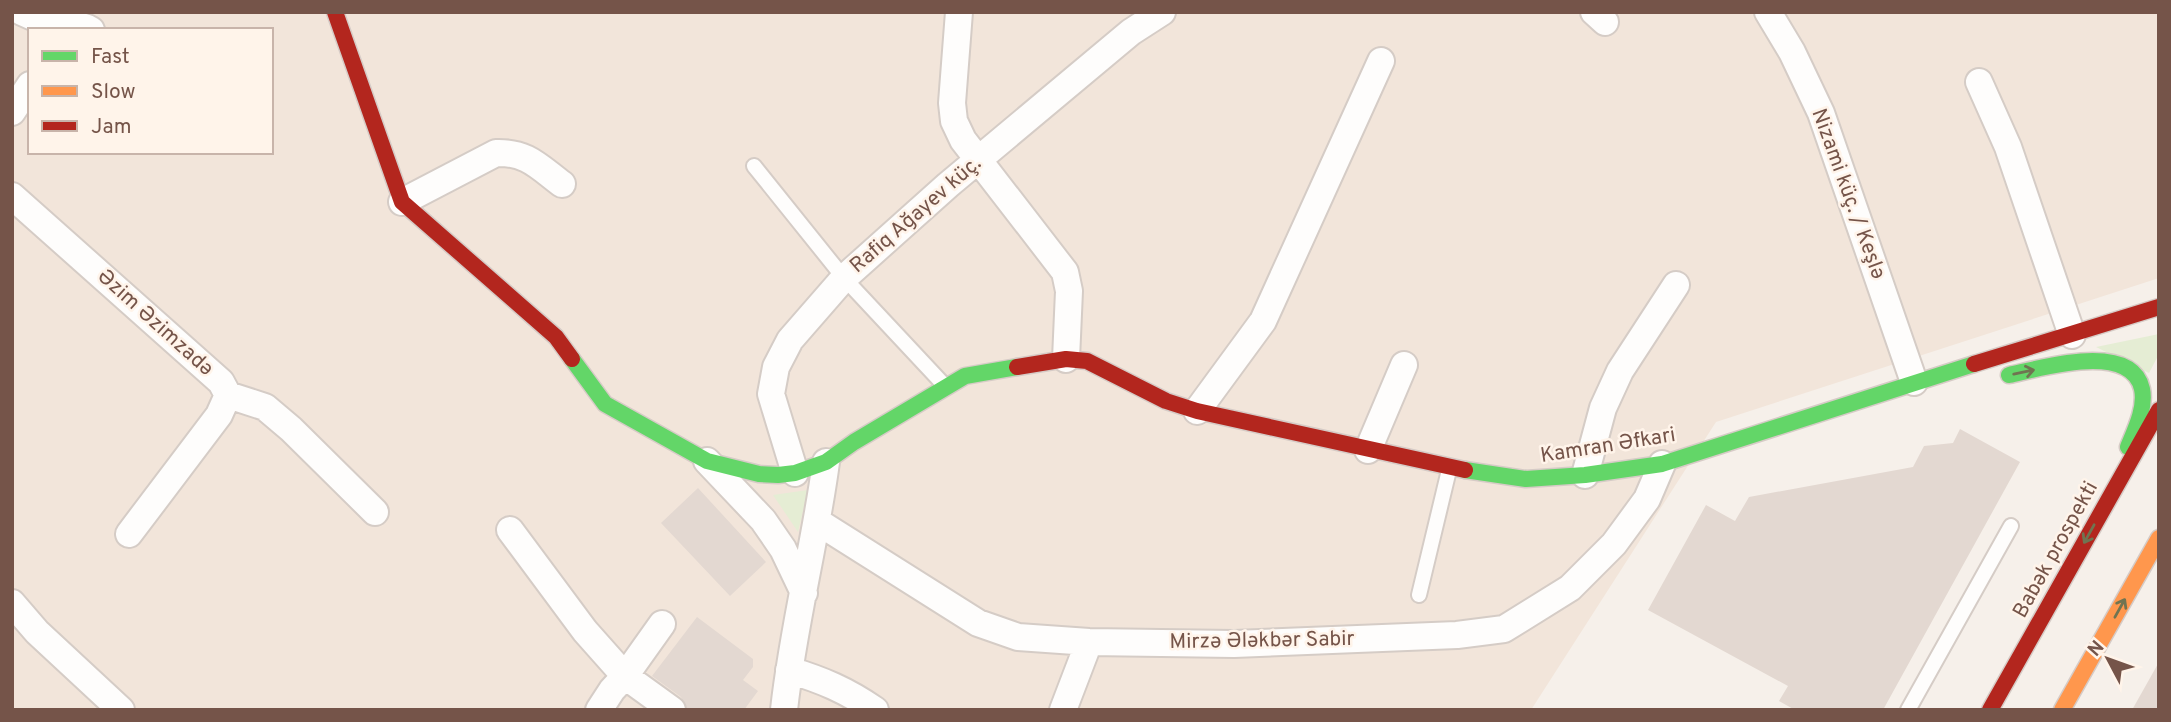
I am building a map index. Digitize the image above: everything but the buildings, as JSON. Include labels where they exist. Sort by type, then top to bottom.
[{"type":"street","points":[[22,12],[40,20],[47,28]]},
{"type":"street","points":[[335,12],[401,202],[555,337],[605,404],[707,461],[759,474],[778,475],[826,462],[945,386],[973,374],[1066,359],[1069,291],[1065,272],[963,140],[954,121],[952,103],[959,12]]},
{"type":"street","name":"Rafiq Ağayev küç.","points":[[796,472],[771,394],[776,367],[790,340],[844,278],[1131,32],[1162,12]]},
{"type":"street","name":"Nizami küç. / Keşlə","points":[[1768,12],[1793,52],[1821,113],[1914,382]]},
{"type":"street","points":[[52,28],[66,24],[88,28]]},
{"type":"street","points":[[1196,411],[1263,321],[1381,61]]},
{"type":"street","points":[[1979,82],[2008,147],[2072,335]]},
{"type":"street","points":[[12,112],[28,88]]},
{"type":"street","points":[[401,202],[496,153],[513,152],[531,161],[562,184]]},
{"type":"street","name":"Əzim Əzimzadə","points":[[12,196],[221,382],[228,395],[219,415],[129,534]]},
{"type":"street","points":[[1585,475],[1603,408],[1620,371],[1676,285]]},
{"type":"street","name":"Kamran Əfkari","points":[[1066,359],[1087,361],[1166,401],[1196,411],[1449,468],[1526,479],[1585,475],[1662,464],[1914,382],[2159,307]]},
{"type":"street","points":[[1957,369],[1989,377],[2099,360],[2115,362],[2127,368],[2138,378],[2143,402],[2113,491]]},
{"type":"street","points":[[1368,450],[1404,365]]},
{"type":"street","points":[[228,395],[265,407],[375,512]]},
{"type":"street","name":"Babək prospekti","points":[[1990,710],[2159,410]]},
{"type":"street","points":[[707,461],[763,520],[783,549],[804,593]]},
{"type":"street","points":[[785,710],[789,670],[818,522],[826,462]]},
{"type":"street","name":"Mirzə Ələkbər Sabir","points":[[818,522],[978,623],[1018,637],[1089,642],[1234,644],[1457,635],[1504,629],[1570,588],[1614,544],[1647,499],[1662,464]]},
{"type":"street","points":[[510,530],[585,631],[625,676],[672,710]]},
{"type":"street","points":[[2062,710],[2156,550]]},
{"type":"street","points":[[12,603],[37,632],[121,710]]},
{"type":"street","points":[[600,710],[662,624]]},
{"type":"street","points":[[1063,710],[1089,642]]},
{"type":"street","points":[[789,670],[827,681],[876,710]]},
{"type":"lane","points":[[754,166],[844,278],[945,386]]},
{"type":"lane","points":[[1419,595],[1449,468]]},
{"type":"lane","points":[[1908,710],[2011,526]]},
{"type":"shaded area","points":[[12,12],[2159,12],[2159,278],[1716,422],[1531,710],[12,710]]},
{"type":"green space","points":[[2159,334],[2159,354],[2149,373],[2096,347]]},
{"type":"green space","points":[[808,490],[798,532],[773,495]]},
{"type":"traffic: fast","points":[[572,359],[605,404],[707,461],[759,474],[778,475],[795,473],[826,462],[854,442],[965,376],[1017,367]]},
{"type":"traffic: fast","points":[[2009,375],[2084,361],[2121,366],[2134,374],[2143,396],[2139,419],[2128,447]]},
{"type":"traffic: fast","points":[[1465,470],[1526,479],[1585,475],[1662,464],[1974,364]]},
{"type":"traffic: slow","points":[[2062,710],[2159,538]]},
{"type":"traffic: jam","points":[[335,12],[402,202],[556,337],[572,359]]},
{"type":"traffic: jam","points":[[1974,364],[2159,307]]},
{"type":"traffic: jam","points":[[1017,367],[1066,359],[1087,361],[1166,401],[1197,411],[1465,470]]},
{"type":"traffic: jam","points":[[1990,710],[2159,410]]}]
